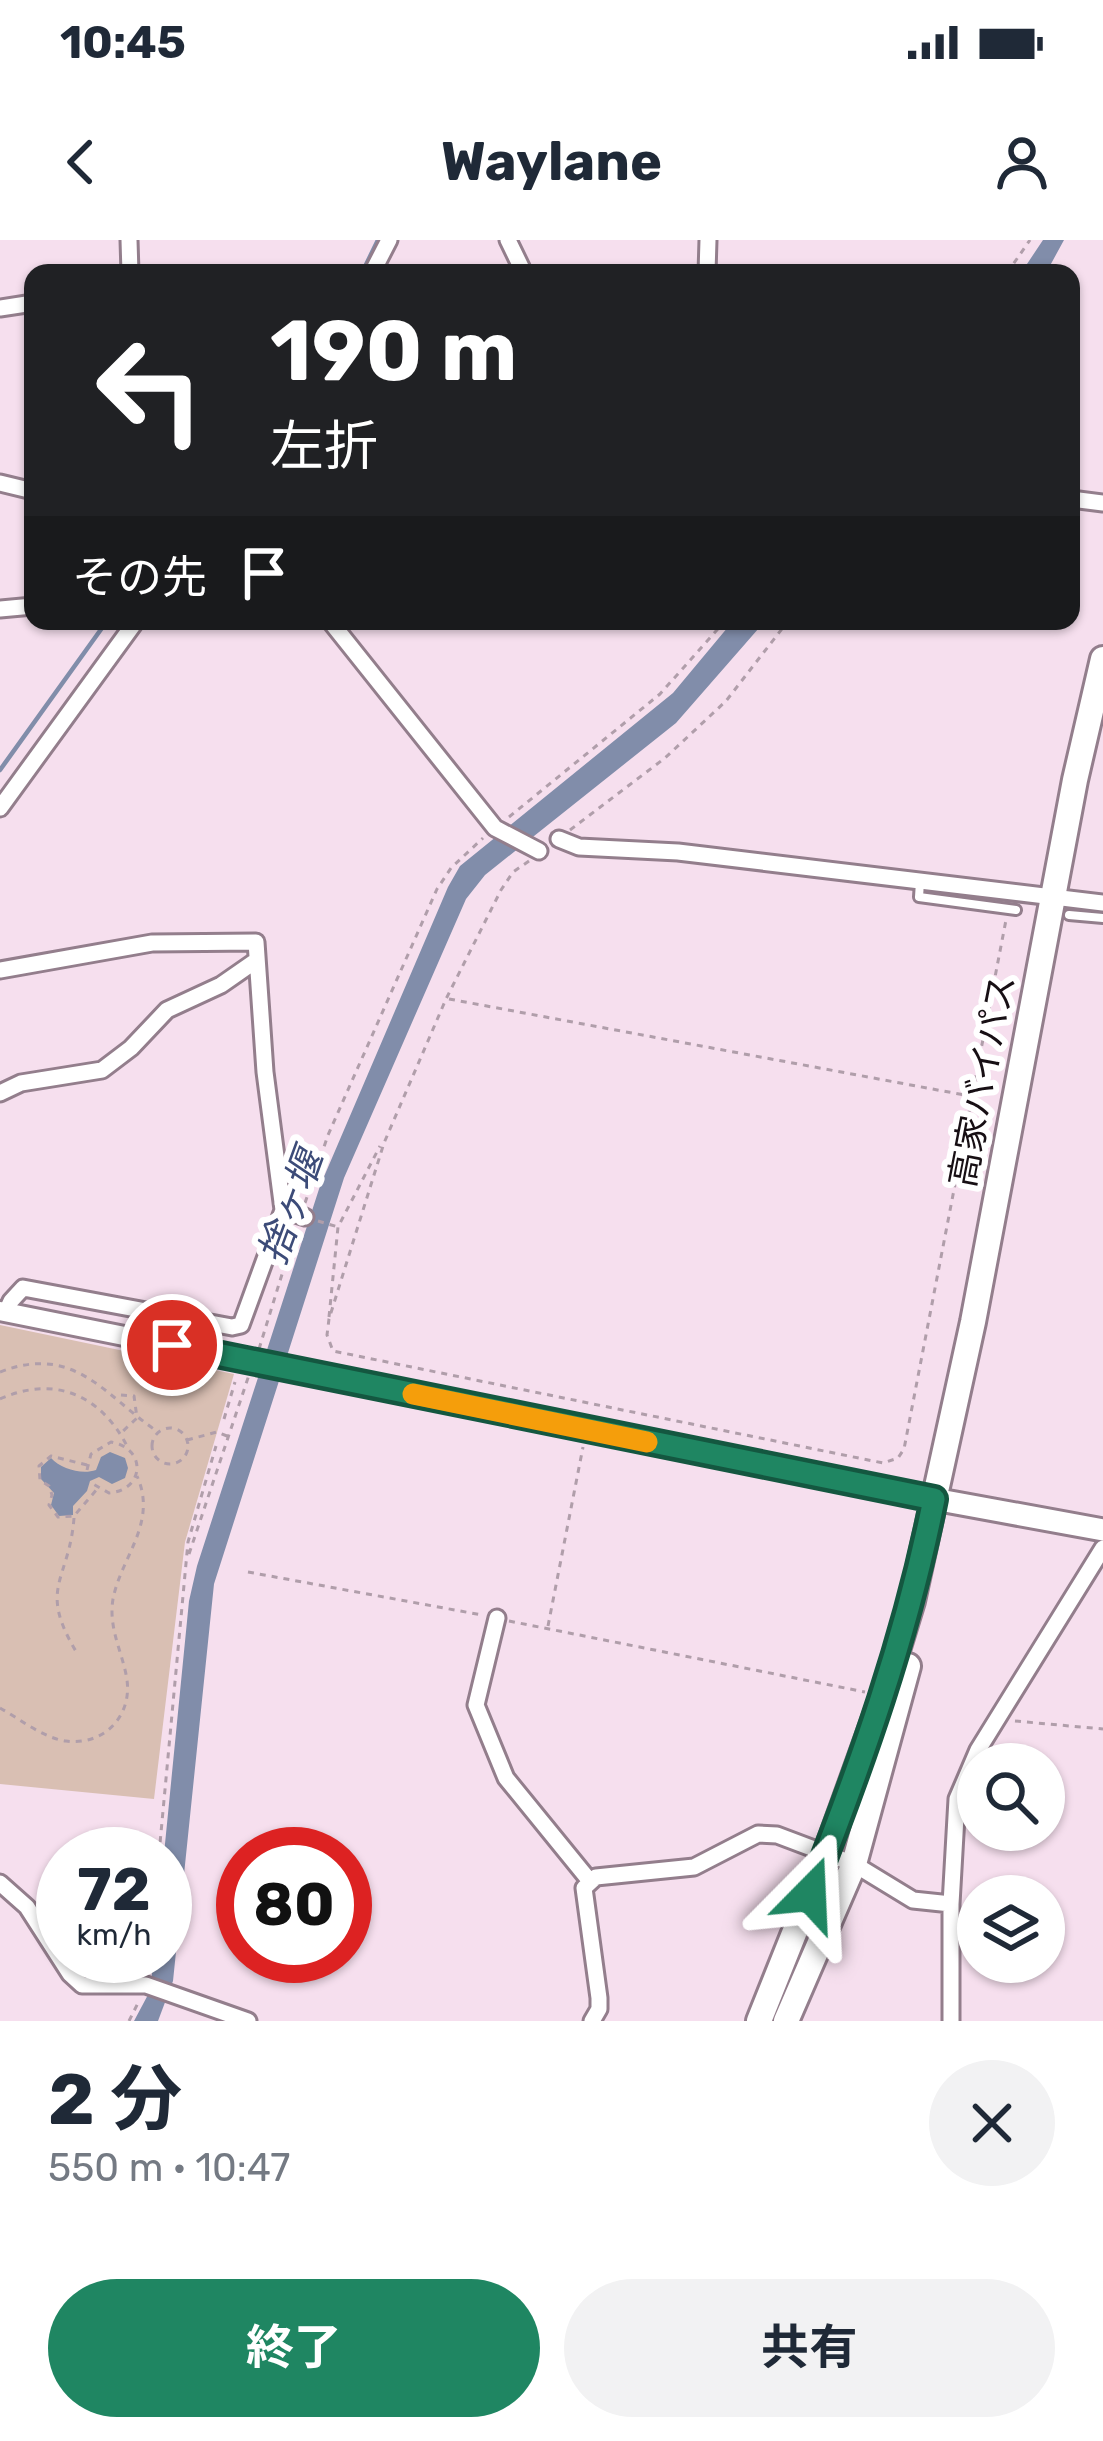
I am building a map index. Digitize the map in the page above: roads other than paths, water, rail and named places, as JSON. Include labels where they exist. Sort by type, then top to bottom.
[{"type":"highway","name":"高家バイパス","points":[[759,2021],[884,1696],[912,1601],[1061,906],[1102,668]]},
{"type":"highway","name":"高家バイパス","points":[[787,2021],[854,1864],[913,1647],[932,1507]]},
{"type":"main road","points":[[932,1507],[1103,1530]]},
{"type":"street","points":[[0,808],[129,630]]},
{"type":"street","points":[[337,630],[497,830],[534,847]]},
{"type":"street","points":[[560,839],[579,847],[678,852],[920,881],[1061,906],[1103,903]]},
{"type":"street","points":[[0,970],[185,940],[256,942],[265,1072],[283,1210],[241,1325],[23,1288],[3,1311],[586,1430],[932,1507]]},
{"type":"street","points":[[0,1093],[21,1083],[102,1070],[167,1010],[221,985],[257,961]]},
{"type":"street","points":[[283,1210],[302,1217]]},
{"type":"street","points":[[951,2021],[950,1904],[957,1799],[978,1750],[1103,1548]]},
{"type":"street","points":[[497,1618],[476,1706],[506,1778],[589,1880]]},
{"type":"street","points":[[589,1880],[694,1867],[758,1834],[777,1835],[827,1851],[913,1900],[950,1904]]},
{"type":"street","points":[[589,1880],[584,1888],[599,2009],[592,2021]]},
{"type":"street","points":[[0,1883],[27,1907],[82,1985],[147,1985],[248,2021]]},
{"type":"lane","points":[[920,881],[919,897],[1012,909]]},
{"type":"lane","points":[[1061,906],[1103,918]]},
{"type":"water","points":[[1043,240],[1064,240],[1051,264],[1027,264]]},
{"type":"water","points":[[726,630],[757,630],[676,723],[485,875],[466,899],[344,1178],[214,1584],[189,1827],[167,1827],[189,1601],[197,1566],[320,1186],[460,866],[673,693]]},
{"type":"water","points":[[110,1452],[125,1458],[125,1478],[112,1484],[99,1477],[90,1481],[73,1506],[73,1515],[59,1516],[51,1505],[54,1493],[41,1479],[41,1467],[51,1458],[66,1468],[96,1470],[101,1457]]},
{"type":"water","points":[[151,1983],[172,1983],[158,2021],[134,2021]]},
{"type":"waterway","points":[[366,264],[378,240]]},
{"type":"waterway","points":[[0,770],[101,630]]},
{"type":"water label","name":"捨ヶ堰","points":[[291,1207]]}]
